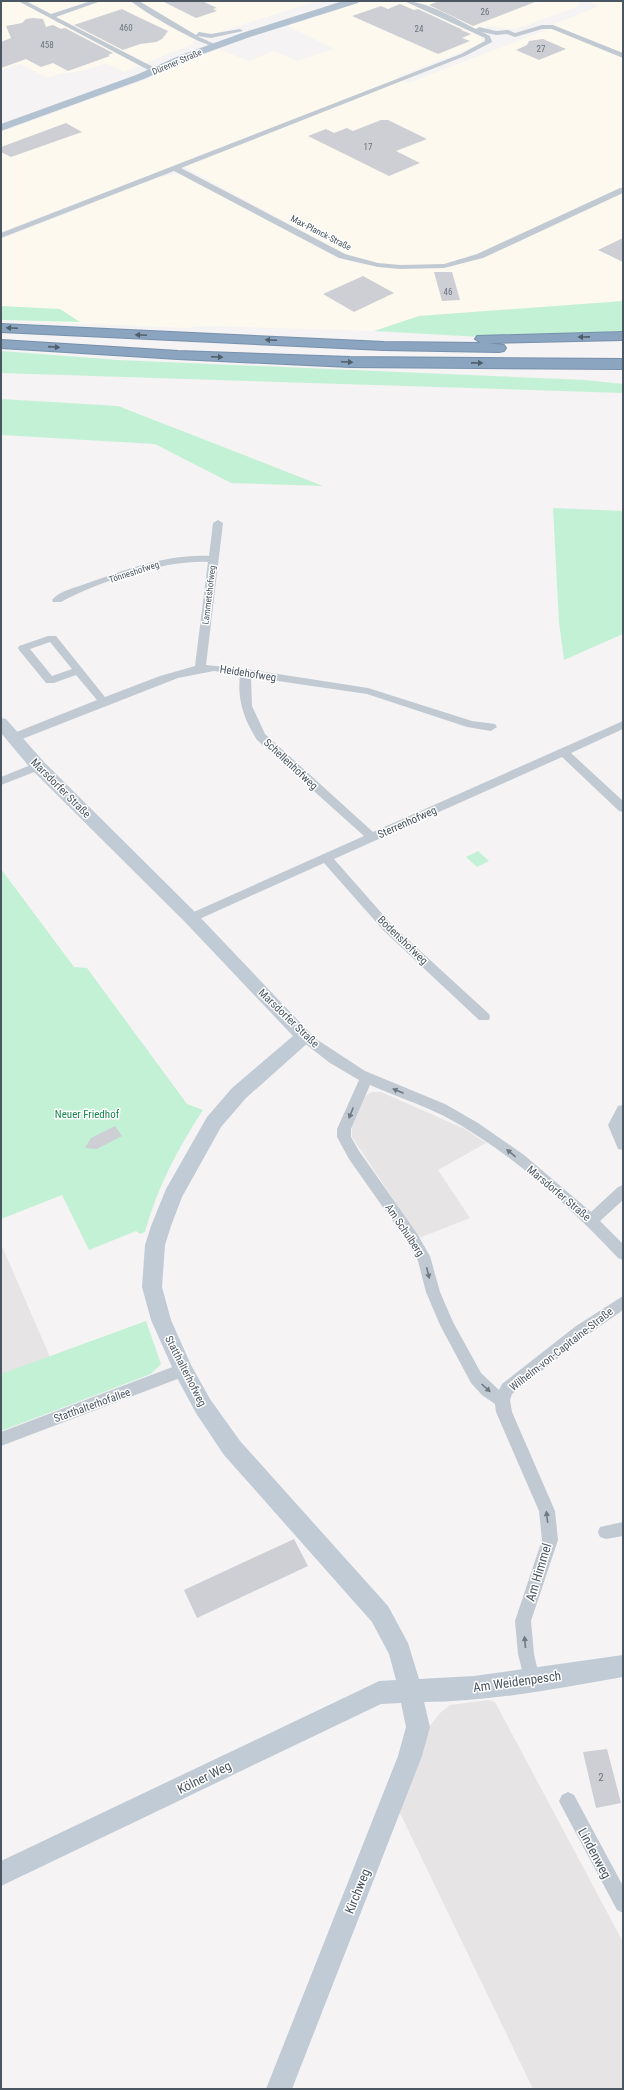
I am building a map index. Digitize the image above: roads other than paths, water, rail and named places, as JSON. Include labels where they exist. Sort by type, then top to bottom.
[{"type":"highway","points":[[1,328],[384,346],[623,350]]},
{"type":"highway","points":[[310,342],[623,336]]},
{"type":"highway","points":[[1,344],[178,355],[350,362],[623,364]]},
{"type":"highway","points":[[551,364],[623,375]]},
{"type":"highway","points":[[597,370],[623,371]]},
{"type":"main road","name":"Dürener Straße","points":[[1,128],[153,69],[240,31],[337,1]]},
{"type":"main road","name":"Dürener Straße","points":[[212,44],[354,1]]},
{"type":"main road","name":"Dürener Straße","points":[[1,122],[153,69]]},
{"type":"street","points":[[21,1],[153,69]]},
{"type":"street","points":[[51,16],[98,1]]},
{"type":"street","points":[[134,1],[212,44]]},
{"type":"street","points":[[143,1],[152,7],[157,14]]},
{"type":"street","points":[[408,1],[449,18],[496,33],[506,31],[515,35]]},
{"type":"street","points":[[1,236],[463,55],[487,44],[489,40],[449,18]]},
{"type":"street","points":[[496,33],[495,38],[507,40],[515,38],[515,35],[542,26],[553,27],[623,56]]},
{"type":"street","points":[[182,28],[211,36],[240,31]]},
{"type":"street","points":[[463,55],[474,53],[498,42]]},
{"type":"street","name":"Max-Planck-Straße","points":[[176,168],[342,256],[378,265],[400,267],[444,266],[480,256],[623,190]]},
{"type":"street","points":[[1,224],[13,231]]},
{"type":"street","name":"Lammetshofweg","points":[[200,668],[218,523]]},
{"type":"street","name":"Tönneshofweg","points":[[57,600],[75,591],[162,563],[182,558],[199,557],[213,559]]},
{"type":"street","points":[[78,671],[50,681],[23,648],[52,638],[103,701]]},
{"type":"street","name":"Heidehofweg","points":[[13,738],[103,701],[183,672],[200,668],[214,668],[246,672],[368,691],[471,724],[490,727]]},
{"type":"street","name":"Schellenhofweg","points":[[246,672],[243,688],[245,706],[251,722],[261,737],[372,837]]},
{"type":"street","name":"Marsdorfer Straße","points":[[1,723],[38,766],[191,918],[304,1036],[339,1062],[368,1078],[448,1112],[492,1138],[592,1220],[623,1254]]},
{"type":"street","name":"Sterrenhofweg","points":[[191,918],[623,725]]},
{"type":"street","points":[[564,752],[623,808]]},
{"type":"street","points":[[1,781],[38,766]]},
{"type":"street","name":"Bodenshofweg","points":[[326,858],[388,928],[484,1017]]},
{"type":"street","name":"Statthalterhofweg","points":[[304,1036],[239,1092],[214,1122],[176,1189],[161,1226],[155,1245],[152,1287],[161,1320],[183,1370],[203,1406],[232,1448],[380,1614],[400,1651],[410,1690]]},
{"type":"street","name":"Am Schulberg","points":[[368,1078],[362,1087],[344,1129],[344,1137],[354,1155],[412,1236],[425,1260],[433,1292],[447,1324],[476,1378],[487,1390],[502,1400]]},
{"type":"street","points":[[623,1110],[615,1124],[623,1145]]},
{"type":"street","points":[[592,1220],[623,1191]]},
{"type":"street","name":"Wilhelm-von-Capitaine-Straße","points":[[502,1400],[507,1389],[581,1331],[623,1302]]},
{"type":"street","name":"Statthalterhofallee","points":[[1,1440],[183,1370]]},
{"type":"street","name":"Am Himmel","points":[[502,1400],[504,1412],[547,1511],[550,1540],[523,1621],[526,1654],[532,1680]]},
{"type":"street","points":[[606,1532],[623,1529]]},
{"type":"street","name":"Am Weidenpesch","points":[[410,1690],[450,1690],[532,1680],[623,1666]]},
{"type":"street","name":"Kölner Weg","points":[[1,1874],[379,1693],[410,1690]]},
{"type":"street","name":"Kirchweg","points":[[279,2089],[410,1756],[418,1727],[410,1690]]},
{"type":"street","name":"Lindenweg","points":[[568,1801],[623,1904]]},
{"type":"park label","name":"Neuer Friedhof","points":[[87,1114]]}]
